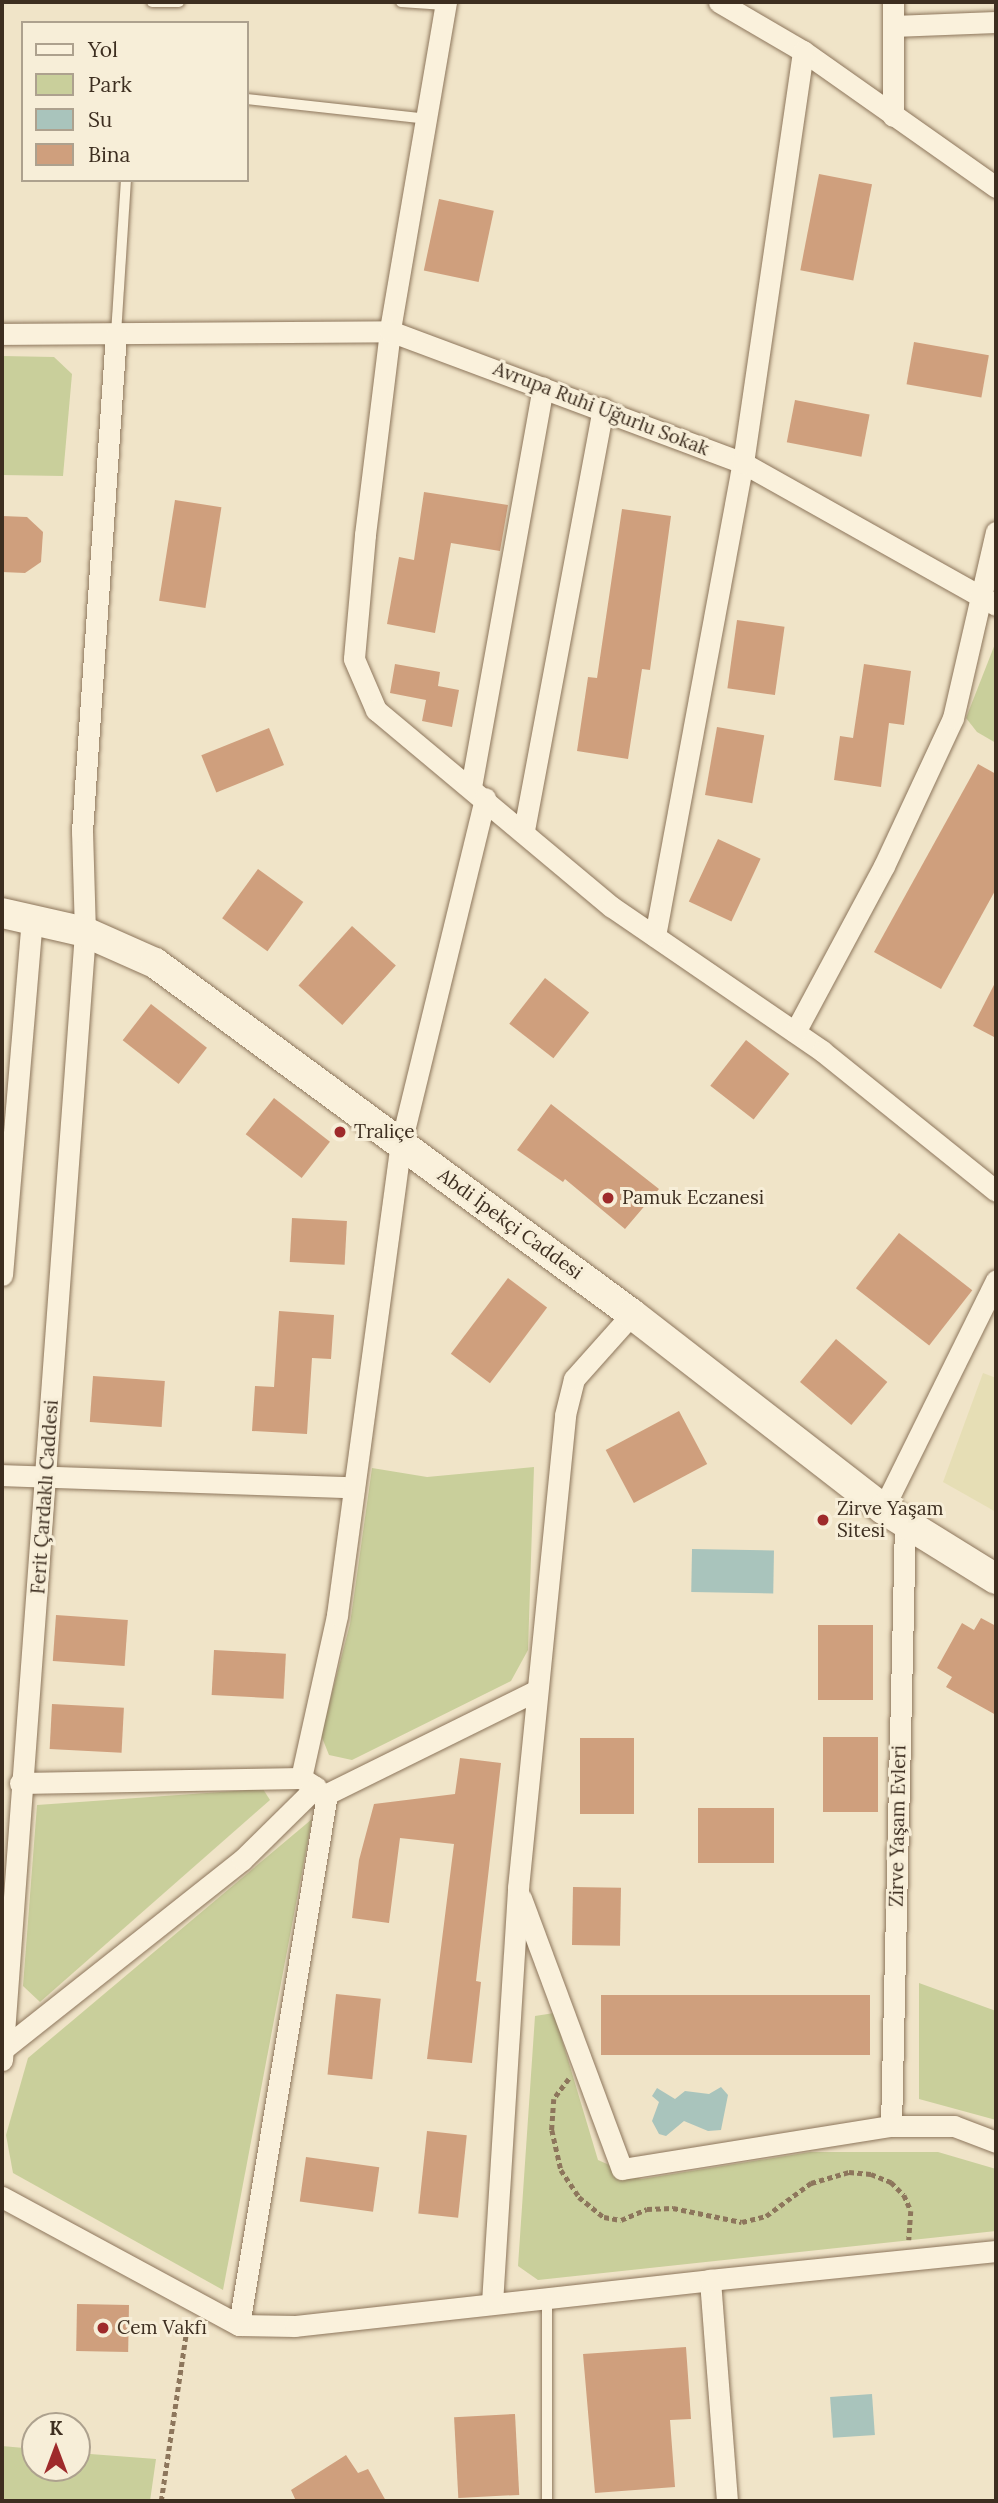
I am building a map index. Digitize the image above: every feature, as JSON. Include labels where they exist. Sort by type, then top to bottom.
[{"type":"main road","name":"Abdi İpekçi Caddesi","points":[[2,913],[85,932],[155,963],[632,1314],[894,1517],[996,1579]]},
{"type":"street","points":[[719,2],[803,51],[996,187]]},
{"type":"street","points":[[893,2],[893,116]]},
{"type":"street","points":[[445,3],[428,119],[390,331],[354,659],[376,710],[524,830],[612,907],[795,1032],[996,1191]]},
{"type":"street","points":[[893,26],[996,22]]},
{"type":"street","points":[[655,936],[743,463],[803,51]]},
{"type":"street","points":[[2,334],[390,331]]},
{"type":"street","name":"Avrupa Ruhi Uğurlu Sokak","points":[[390,331],[603,408],[743,463],[990,601]]},
{"type":"street","name":"Ferit Çardaklı Caddesi","points":[[2,2052],[20,1783],[47,1475],[85,932],[82,832],[116,334]]},
{"type":"street","points":[[239,2325],[315,1786],[401,1143],[478,793],[543,387]]},
{"type":"street","points":[[524,830],[603,408]]},
{"type":"street","points":[[795,1032],[884,866],[953,718],[990,601],[996,532]]},
{"type":"street","points":[[2,1275],[7,1143],[32,920]]},
{"type":"street","points":[[894,1517],[996,1279]]},
{"type":"street","points":[[492,2303],[518,1888],[537,1690],[571,1391],[574,1379],[632,1314]]},
{"type":"street","points":[[2,1475],[354,1487]]},
{"type":"street","name":"Zirve Yaşam Evleri","points":[[891,2126],[894,1517]]},
{"type":"street","points":[[2,2052],[242,1860],[315,1786],[537,1690]]},
{"type":"street","points":[[20,1783],[315,1786]]},
{"type":"street","points":[[518,1888],[622,2169],[891,2126],[954,2126],[996,2142]]},
{"type":"street","points":[[2,2197],[239,2325],[295,2326],[996,2251]]},
{"type":"street","points":[[710,2280],[727,2501]]},
{"type":"lane","points":[[152,2],[179,2]]},
{"type":"lane","points":[[401,2],[445,3]]},
{"type":"lane","points":[[248,99],[428,119]]},
{"type":"lane","points":[[116,334],[126,182]]},
{"type":"lane","points":[[547,2297],[547,2501]]},
{"type":"path","points":[[586,2070],[562,2083],[554,2099],[552,2130],[561,2170],[579,2197],[604,2217],[621,2220],[647,2209],[673,2208],[742,2222],[766,2216],[811,2183],[849,2172],[871,2174],[891,2182],[911,2211],[904,2260]]},
{"type":"path","points":[[162,2501],[192,2299]]},
{"type":"shaded area","points":[[983,1373],[996,1378],[996,1512],[943,1482]]},
{"type":"green space","points":[[2,356],[54,357],[72,374],[63,476],[2,475]]},
{"type":"green space","points":[[995,644],[996,743],[977,732],[966,718]]},
{"type":"green space","points":[[534,1467],[528,1650],[511,1681],[352,1760],[329,1755],[321,1735],[350,1624],[372,1468],[427,1477]]},
{"type":"green space","points":[[263,1789],[270,1800],[40,2002],[23,1986],[37,1805]]},
{"type":"green space","points":[[312,1819],[223,2290],[13,2173],[6,2135],[28,2058]]},
{"type":"green space","points":[[919,1983],[996,2011],[996,2120],[919,2099]]},
{"type":"green space","points":[[554,2013],[598,2160],[641,2179],[810,2152],[938,2152],[996,2169],[996,2231],[538,2280],[518,2266],[535,2016]]},
{"type":"green space","points":[[2,2446],[21,2448],[21,2482],[91,2482],[91,2454],[156,2459],[150,2501],[2,2501]]},
{"type":"water","points":[[692,1549],[774,1550],[773,1593],[691,1592]]},
{"type":"water","points":[[721,2087],[728,2095],[721,2130],[708,2131],[684,2121],[666,2136],[659,2134],[652,2121],[659,2102],[652,2096],[657,2088],[675,2099],[685,2091],[709,2094]]},
{"type":"water","points":[[872,2394],[875,2435],[833,2438],[830,2397]]},
{"type":"building","points":[[819,174],[872,184],[853,281],[800,270]]},
{"type":"building","points":[[439,199],[494,211],[479,282],[424,270]]},
{"type":"building","points":[[914,342],[989,355],[981,398],[907,384]]},
{"type":"building","points":[[795,400],[870,415],[861,457],[787,442]]},
{"type":"building","points":[[424,492],[508,505],[500,551],[451,543],[435,633],[387,624],[399,557],[414,560]]},
{"type":"building","points":[[175,500],[221,507],[205,608],[159,601]]},
{"type":"building","points":[[622,509],[671,516],[650,670],[642,669],[628,759],[577,751],[588,677],[597,678]]},
{"type":"building","points":[[2,516],[27,517],[43,532],[41,562],[25,573],[2,572]]},
{"type":"building","points":[[737,620],[785,627],[775,695],[727,688]]},
{"type":"building","points":[[395,664],[440,672],[438,686],[459,690],[452,727],[422,721],[426,700],[390,693]]},
{"type":"building","points":[[864,664],[911,671],[904,725],[889,723],[881,787],[834,780],[840,736],[853,738]]},
{"type":"building","points":[[717,727],[764,735],[752,803],[705,795]]},
{"type":"building","points":[[269,728],[284,765],[216,792],[201,755]]},
{"type":"building","points":[[978,764],[996,774],[996,889],[941,989],[874,952]]},
{"type":"building","points":[[718,839],[761,859],[731,921],[689,902]]},
{"type":"building","points":[[258,869],[303,902],[267,951],[222,918]]},
{"type":"building","points":[[352,926],[396,965],[342,1025],[298,985]]},
{"type":"building","points":[[545,978],[589,1012],[553,1058],[509,1024]]},
{"type":"building","points":[[996,981],[996,1038],[973,1026]]},
{"type":"building","points":[[151,1004],[207,1048],[179,1084],[123,1040]]},
{"type":"building","points":[[746,1040],[789,1074],[754,1120],[710,1086]]},
{"type":"building","points":[[274,1098],[330,1142],[302,1178],[246,1134]]},
{"type":"building","points":[[551,1104],[659,1189],[625,1229],[565,1179],[563,1182],[517,1150]]},
{"type":"building","points":[[292,1218],[347,1221],[345,1265],[290,1262]]},
{"type":"building","points":[[899,1233],[972,1290],[929,1345],[856,1288]]},
{"type":"building","points":[[508,1278],[547,1307],[490,1383],[451,1354]]},
{"type":"building","points":[[279,1311],[334,1315],[331,1359],[312,1358],[307,1434],[252,1431],[255,1386],[274,1387]]},
{"type":"building","points":[[836,1339],[887,1382],[851,1425],[800,1382]]},
{"type":"building","points":[[93,1376],[165,1381],[162,1427],[90,1422]]},
{"type":"building","points":[[679,1411],[707,1464],[634,1503],[606,1450]]},
{"type":"building","points":[[56,1615],[128,1620],[125,1666],[53,1661]]},
{"type":"building","points":[[981,1618],[996,1626],[996,1715],[946,1687],[952,1677],[937,1668],[962,1623],[974,1630]]},
{"type":"building","points":[[818,1625],[873,1625],[873,1700],[818,1700]]},
{"type":"building","points":[[214,1650],[286,1654],[284,1699],[212,1695]]},
{"type":"building","points":[[52,1704],[124,1708],[122,1753],[50,1749]]},
{"type":"building","points":[[823,1737],[878,1737],[878,1812],[823,1812]]},
{"type":"building","points":[[580,1738],[634,1738],[634,1814],[580,1814]]},
{"type":"building","points":[[460,1758],[501,1763],[476,1981],[481,1982],[472,2063],[427,2059],[454,1844],[400,1838],[389,1923],[352,1918],[359,1860],[374,1804],[455,1794]]},
{"type":"building","points":[[698,1808],[774,1808],[774,1863],[698,1863]]},
{"type":"building","points":[[573,1887],[621,1888],[620,1946],[572,1945]]},
{"type":"building","points":[[336,1994],[381,1999],[372,2079],[328,2075]]},
{"type":"building","points":[[601,1995],[870,1995],[870,2055],[601,2055]]},
{"type":"building","points":[[427,2131],[467,2135],[458,2218],[418,2214]]},
{"type":"building","points":[[306,2157],[379,2167],[373,2212],[300,2202]]},
{"type":"building","name":"Cem Vakfı","points":[[77,2304],[129,2305],[128,2352],[76,2351]]},
{"type":"building","points":[[686,2347],[691,2419],[670,2420],[675,2487],[595,2493],[583,2354]]},
{"type":"building","points":[[515,2414],[519,2495],[458,2498],[454,2417]]},
{"type":"building","points":[[346,2455],[358,2473],[368,2469],[386,2501],[296,2501],[291,2490]]},
{"type":"place","name":"Traliçe","points":[[340,1132]]},
{"type":"place","name":"Pamuk Eczanesi","points":[[608,1198]]},
{"type":"place","name":"Zirve Yaşam Sitesi","points":[[823,1520]]},
{"type":"place","name":"Cem Vakfı","points":[[103,2328]]}]
